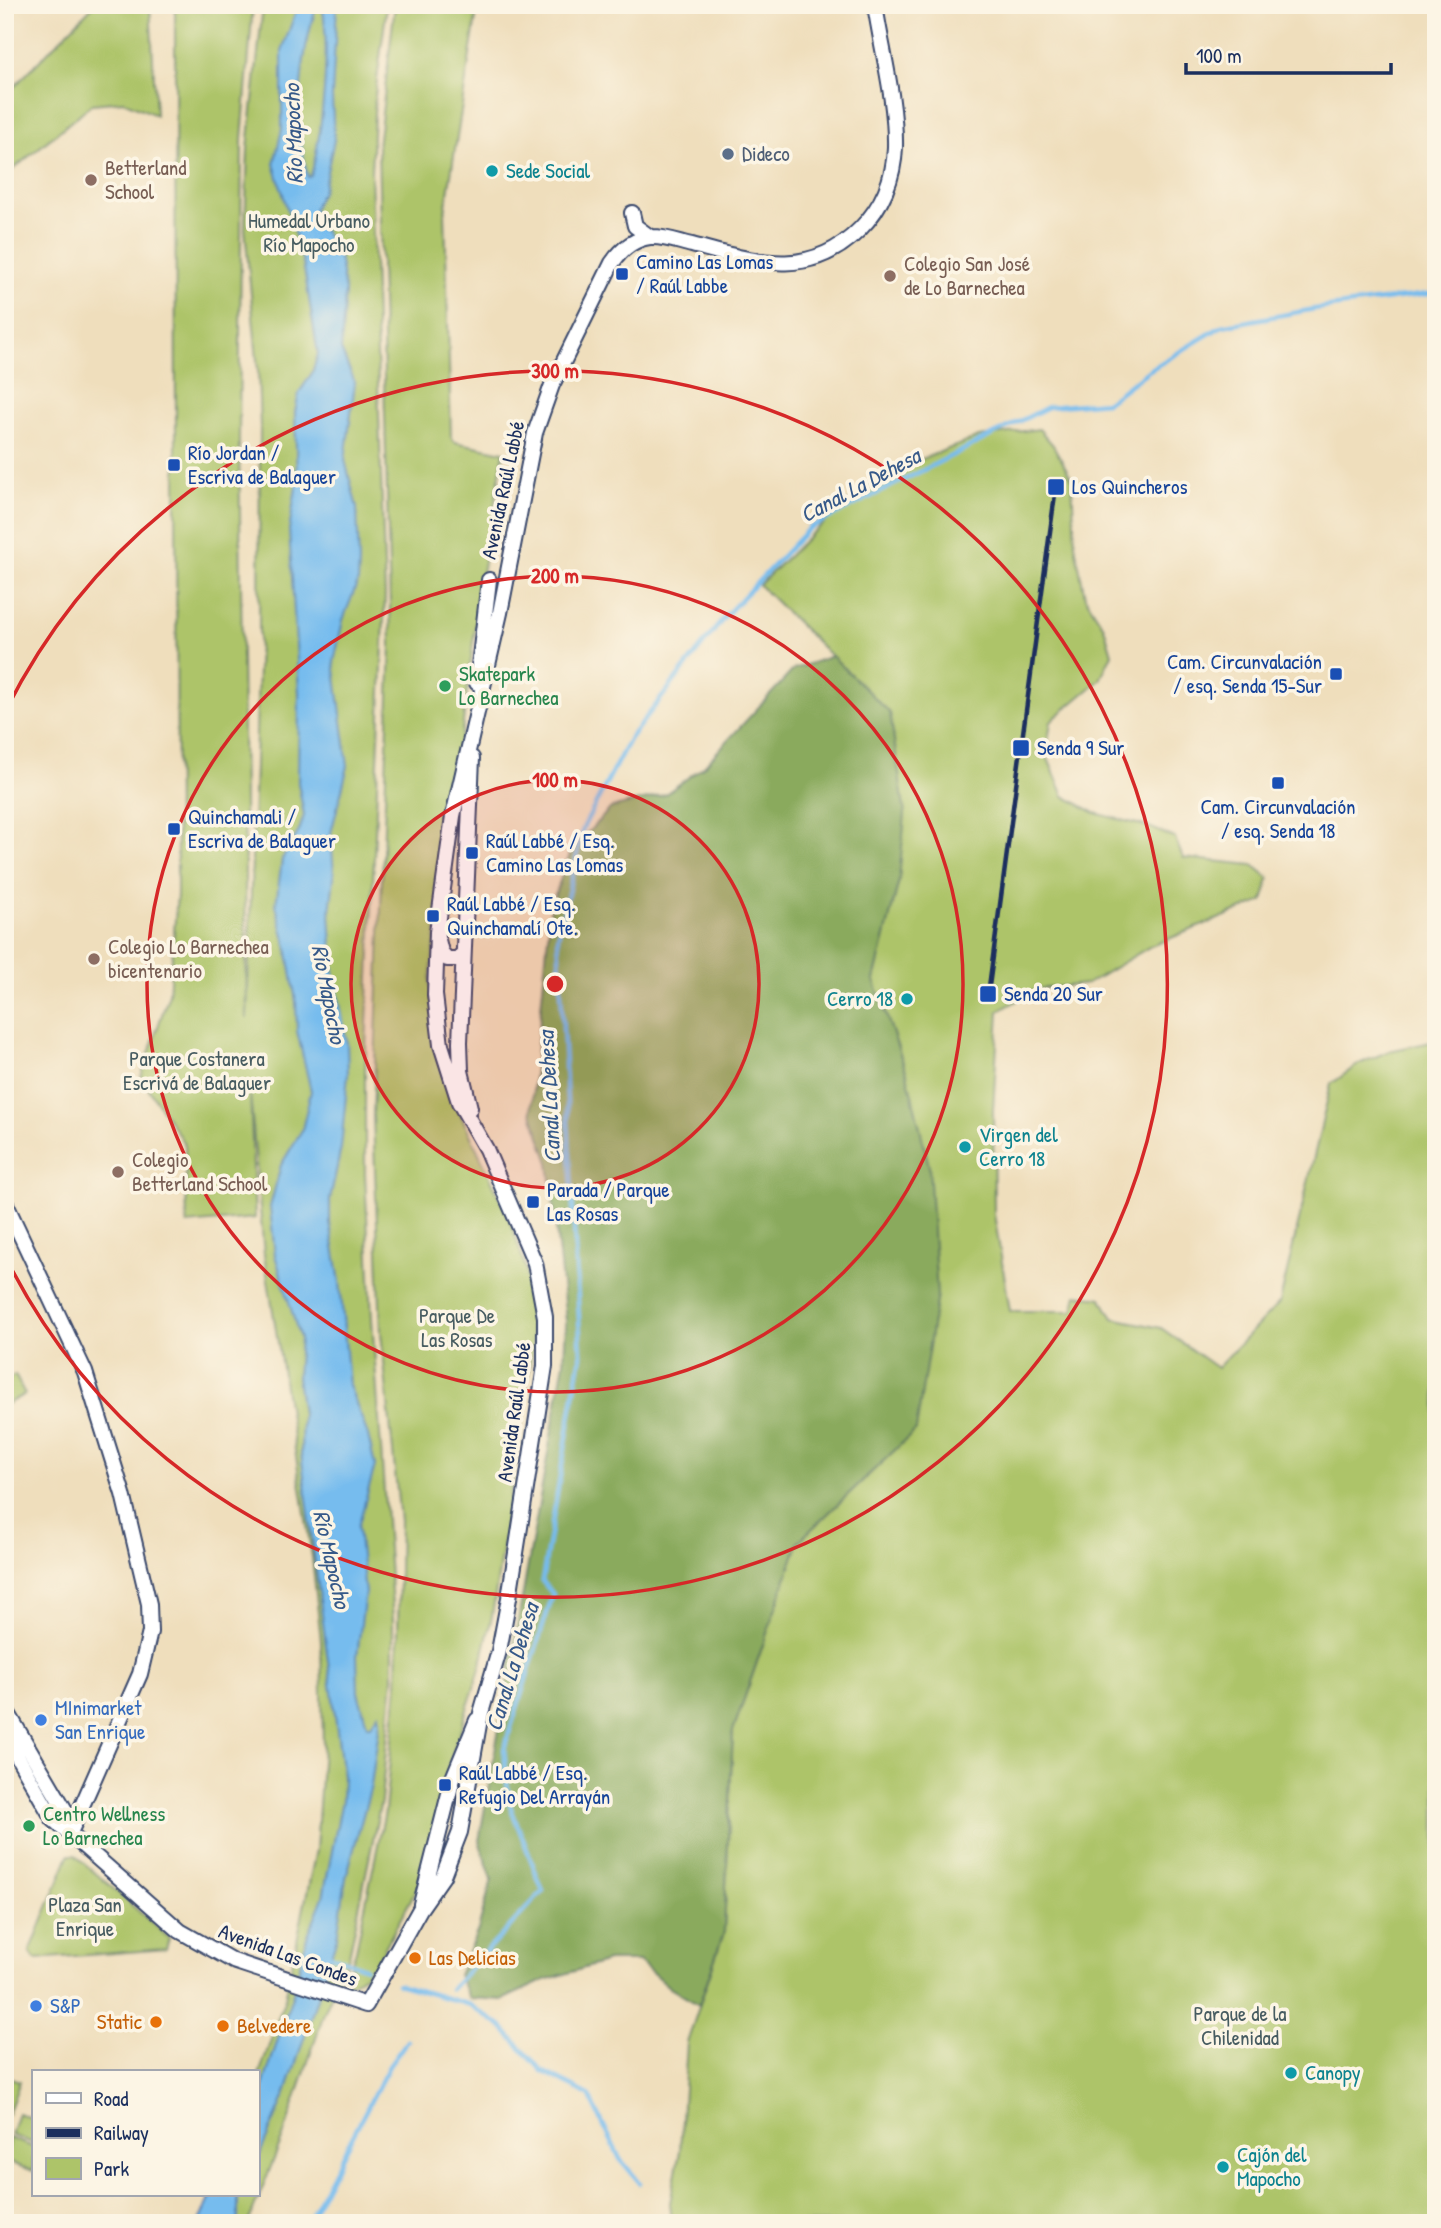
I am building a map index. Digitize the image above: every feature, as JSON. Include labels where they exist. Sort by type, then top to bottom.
[{"type":"street","points":[[632,213],[635,226],[650,237],[778,264],[821,256],[859,230],[879,204],[894,160],[894,137],[875,5]]},
{"type":"street","name":"Avenida Raúl Labbé","points":[[475,1126],[459,1102],[442,1045],[435,995],[437,932],[453,816],[473,739],[525,472],[542,409],[616,256],[631,244],[650,237]]},
{"type":"street","points":[[476,722],[482,623],[489,580]]},
{"type":"street","name":"Avenida Raúl Labbé","points":[[366,2005],[420,1909],[443,1876],[460,1832],[481,1713],[499,1651],[509,1598],[546,1341],[543,1297],[535,1263],[475,1126],[461,1070],[463,954],[473,739]]},
{"type":"street","points":[[437,932],[443,956],[452,960],[463,954]]},
{"type":"street","points":[[5,1202],[85,1372],[123,1494],[149,1604],[150,1632],[141,1674],[69,1833]]},
{"type":"street","points":[[5,1708],[65,1810],[69,1833]]},
{"type":"street","name":"Avenida Raúl Labbé","points":[[420,1909],[453,1778],[481,1713]]},
{"type":"street","name":"Avenida Las Condes","points":[[5,1735],[48,1812],[192,1940],[219,1955],[366,2005]]},
{"type":"street","points":[[441,1824],[448,1835],[460,1832]]},
{"type":"green space","points":[[94,5],[150,5],[156,115],[123,101],[92,104],[5,176],[5,96]]},
{"type":"green space","name":"Humedal Urbano Río Mapocho","points":[[175,5],[253,5],[242,139],[239,439],[247,1019],[259,638],[260,427],[258,371],[245,229],[248,149],[263,5],[387,5],[375,95],[371,172],[385,595],[365,1073],[365,1174],[393,1620],[393,1679],[381,1801],[349,1956],[325,2010],[283,2137],[259,2196],[259,2075],[285,1998],[316,1850],[323,1747],[321,1641],[312,1557],[264,1255],[250,1093],[255,1218],[187,1224],[185,1145],[141,1077],[169,994],[177,895]]},
{"type":"green space","name":"Parque De Las Rosas","points":[[395,5],[478,5],[445,212],[451,437],[455,442],[504,452],[482,573],[430,982],[449,1090],[509,1217],[526,1269],[533,1345],[492,1616],[479,1672],[449,1765],[423,1877],[373,1970],[350,1984],[345,1982],[356,1950],[385,1811],[397,1687],[400,1521],[381,1333],[373,1116],[391,645],[378,147]]},
{"type":"green space","name":"Parque de la Chilenidad","points":[[1039,429],[1053,445],[1072,479],[1075,545],[1085,597],[1104,627],[1112,654],[1100,680],[1051,721],[1046,754],[1064,796],[1095,813],[1149,827],[1175,838],[1183,858],[1253,865],[1269,878],[1263,901],[1151,946],[1087,984],[1037,989],[999,1011],[993,1110],[994,1214],[1010,1311],[1073,1311],[1077,1295],[1101,1298],[1113,1318],[1161,1328],[1217,1368],[1280,1302],[1331,1084],[1359,1064],[1389,1051],[1436,1041],[1436,2223],[672,2223],[670,2203],[680,2151],[687,2043],[724,1932],[733,1731],[799,1541],[916,1430],[907,1074],[874,980],[899,880],[890,714],[759,585],[811,534],[880,475],[979,437]]},
{"type":"green space","points":[[832,656],[890,713],[905,814],[899,880],[874,980],[907,1074],[929,1166],[937,1295],[916,1430],[799,1541],[733,1731],[724,1932],[699,2005],[670,1988],[639,1961],[608,1961],[545,1980],[502,2000],[469,1998],[458,1975],[478,1930],[492,1879],[479,1841],[564,1362],[566,1321],[549,1163],[531,1111],[551,905],[572,849],[611,808],[664,795],[704,766],[794,669]]},
{"type":"green space","points":[[15,1375],[25,1394],[5,1405],[5,1380]]},
{"type":"green space","name":"Plaza San Enrique","points":[[69,1855],[75,1855],[169,1938],[166,1949],[35,1959],[30,1952]]},
{"type":"green space","points":[[5,2076],[20,2081],[8,2114],[5,2113]]},
{"type":"green space","points":[[18,2113],[32,2119],[32,2143],[11,2135]]},
{"type":"green space","points":[[9,2138],[32,2147],[32,2171],[5,2161]]},
{"type":"green space","name":"Humedal Urbano Río Mapocho","points":[[210,2196],[259,2196],[248,2223],[203,2223]]},
{"type":"water","name":"Río Mapocho","points":[[298,5],[317,5],[306,46],[300,91],[301,136],[308,177],[311,176],[315,158],[324,90],[326,44],[322,5],[337,5],[332,97],[334,140],[323,190],[314,208],[315,217],[339,256],[345,291],[341,350],[355,383],[345,460],[357,508],[359,562],[358,581],[343,620],[334,662],[348,766],[331,833],[334,877],[330,912],[333,966],[347,1043],[348,1074],[341,1148],[330,1200],[330,1223],[340,1282],[349,1385],[368,1435],[375,1466],[358,1527],[365,1593],[357,1656],[358,1692],[367,1725],[371,1725],[379,1714],[380,1721],[371,1786],[346,1878],[337,1937],[286,2093],[259,2156],[259,2098],[294,1990],[307,1937],[323,1897],[342,1800],[343,1776],[301,1454],[302,1414],[297,1377],[300,1339],[275,1255],[270,1207],[281,1165],[302,1130],[311,1091],[297,1031],[296,1002],[287,947],[276,905],[282,859],[299,831],[304,815],[298,783],[299,693],[289,530],[297,481],[295,412],[299,393],[312,373],[318,354],[303,262],[274,164],[282,129],[282,51]]},
{"type":"water","points":[[212,2196],[238,2196],[238,2223],[199,2223]]},
{"type":"waterway","name":"Canal La Dehesa","points":[[451,1989],[543,1891],[509,1803],[504,1749],[553,1594],[542,1581],[581,1355],[558,937],[583,828],[630,738],[727,614],[809,528],[1048,407],[1107,402],[1148,371],[1222,326],[1315,309],[1436,293]]},
{"type":"waterway","points":[[326,1953],[365,1968]]},
{"type":"waterway","points":[[398,1984],[470,2005],[501,2026],[542,2071],[589,2095],[620,2159],[640,2183]]},
{"type":"waterway","name":"Canal La Dehesa","points":[[307,2223],[389,2066],[407,2041]]},
{"type":"railway","points":[[988,994],[1056,487]]},
{"type":"place","name":"Dideco","points":[[728,154]]},
{"type":"place","name":"Sede Social","points":[[492,171]]},
{"type":"place","name":"Betterland School","points":[[91,180]]},
{"type":"place","name":"Camino Las Lomas / Raúl Labbe","points":[[622,274]]},
{"type":"place","name":"Colegio San José de Lo Barnechea","points":[[890,276]]},
{"type":"place","name":"Río Jordan / Escriva de Balaguer","points":[[174,465]]},
{"type":"place","name":"Los Quincheros","points":[[1056,487]]},
{"type":"place","name":"Cam. Circunvalación / esq. Senda 15-Sur","points":[[1336,674]]},
{"type":"place","name":"Skatepark Lo Barnechea","points":[[445,686]]},
{"type":"place","name":"Senda 9 Sur","points":[[1021,748]]},
{"type":"place","name":"Cam. Circunvalación / esq. Senda 18","points":[[1278,783]]},
{"type":"place","name":"Quinchamali / Escriva de Balaguer","points":[[174,829]]},
{"type":"place","name":"Raúl Labbé / Esq. Camino Las Lomas","points":[[472,853]]},
{"type":"place","name":"Raúl Labbé / Esq. Quinchamalí Ote.","points":[[433,916]]},
{"type":"place","name":"Colegio Lo Barnechea bicentenario","points":[[94,959]]},
{"type":"place","name":"Senda 20 Sur","points":[[988,994]]},
{"type":"place","name":"Cerro 18","points":[[907,999]]},
{"type":"place","name":"Virgen del Cerro 18","points":[[965,1147]]},
{"type":"place","name":"Colegio Betterland School","points":[[118,1172]]},
{"type":"place","name":"Parada / Parque Las Rosas","points":[[533,1202]]},
{"type":"place","name":"MInimarket San Enrique","points":[[41,1720]]},
{"type":"place","name":"Raúl Labbé / Esq. Refugio Del Arrayán","points":[[445,1785]]},
{"type":"place","name":"Centro Wellness Lo Barnechea","points":[[29,1826]]},
{"type":"place","name":"Las Delicias","points":[[415,1958]]},
{"type":"place","name":"S&P","points":[[36,2006]]},
{"type":"place","name":"Static","points":[[156,2022]]},
{"type":"place","name":"Belvedere","points":[[223,2026]]},
{"type":"place","name":"Canopy","points":[[1291,2073]]},
{"type":"place","name":"Cajón del Mapocho","points":[[1223,2167]]},
{"type":"park label","name":"Parque Costanera Escrivá de Balaguer","points":[[197,1071]]}]
